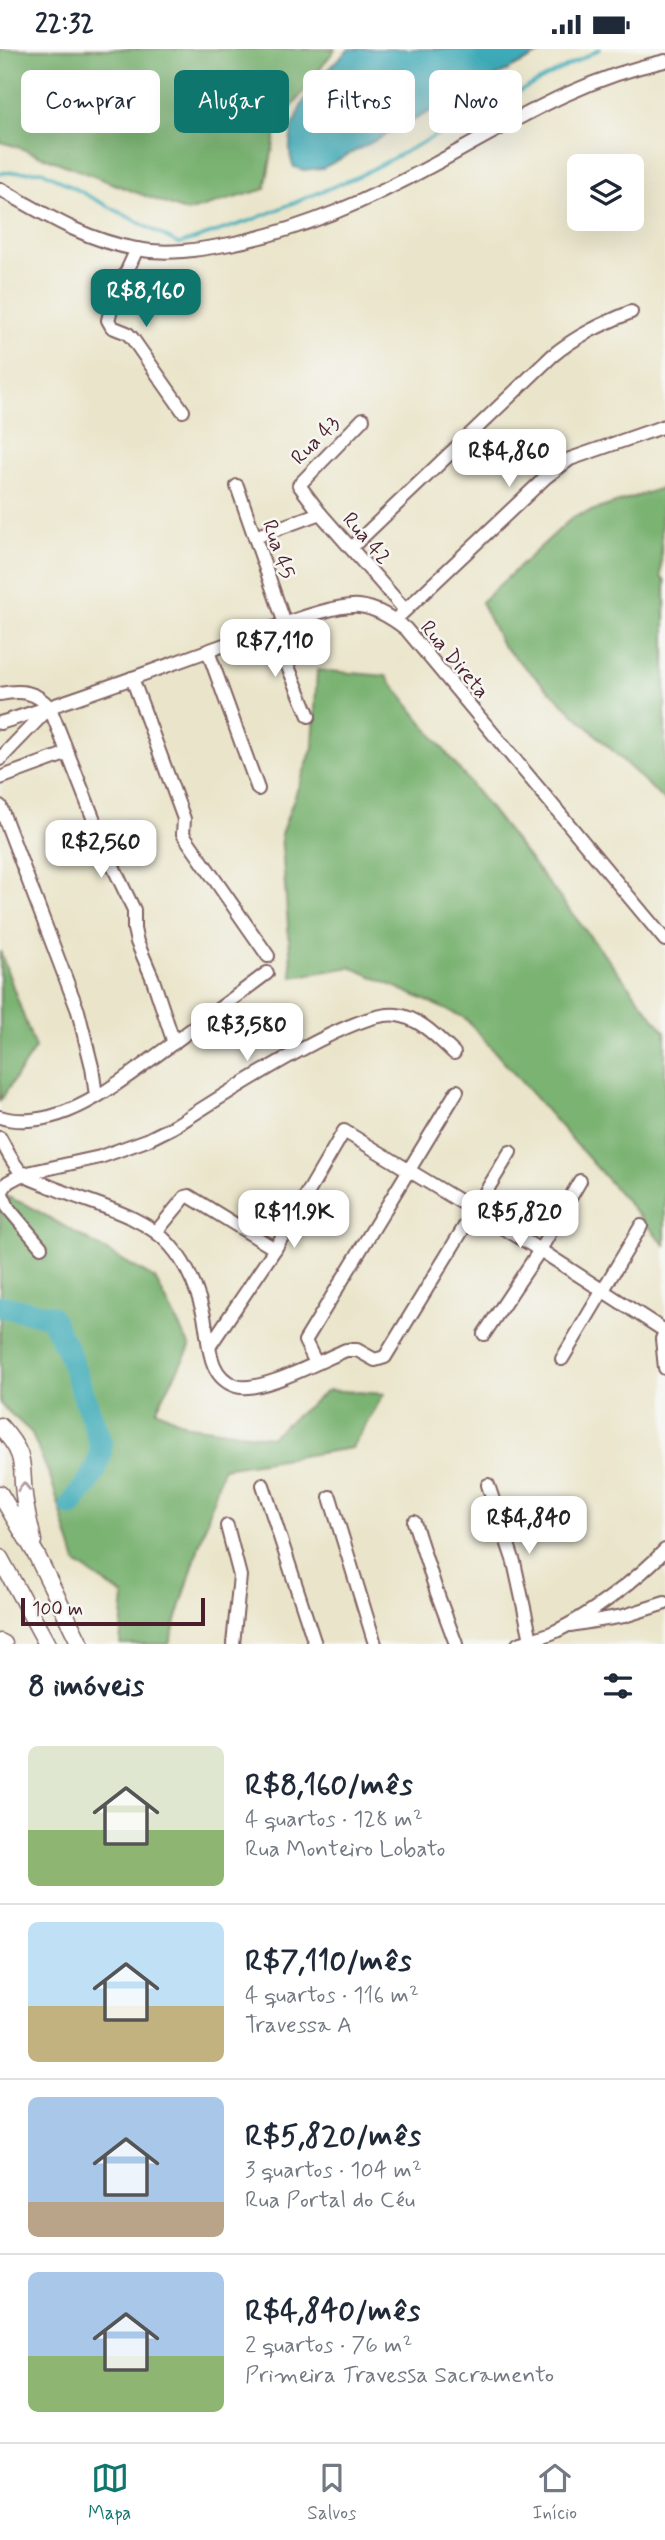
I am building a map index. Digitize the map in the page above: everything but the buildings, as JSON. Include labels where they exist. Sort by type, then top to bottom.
[{"type":"main road","points":[[0,1426],[15,1444],[24,1465],[25,1501],[36,1554]]},
{"type":"main road","points":[[0,1495],[36,1554],[80,1644]]},
{"type":"main road","points":[[0,1558],[47,1644]]},
{"type":"street","points":[[1,190],[81,233],[137,249],[166,253],[191,252],[258,239],[318,220],[407,179],[554,98],[610,75],[664,66]]},
{"type":"street","points":[[137,249],[114,299],[109,324],[132,338],[183,411]]},
{"type":"street","points":[[351,548],[560,349],[599,325],[631,312]]},
{"type":"street","name":"Rua 43","points":[[301,489],[299,482],[363,419]]},
{"type":"street","points":[[395,620],[546,477],[570,459],[665,426]]},
{"type":"street","name":"Rua 45","points":[[237,486],[309,716]]},
{"type":"street","name":"Rua 42","points":[[301,489],[405,610]]},
{"type":"street","points":[[255,537],[320,513]]},
{"type":"street","name":"Rua Direta","points":[[0,723],[50,708],[279,626],[356,606],[380,612],[406,629],[665,940]]},
{"type":"street","points":[[208,651],[258,789]]},
{"type":"street","points":[[132,678],[184,818],[183,834],[268,955]]},
{"type":"street","points":[[0,694],[28,692],[41,698],[50,708],[109,858],[134,910],[135,935],[174,1043]]},
{"type":"street","name":"Rua Direta","points":[[0,759],[50,708]]},
{"type":"street","points":[[0,778],[68,753]]},
{"type":"street","points":[[0,806],[78,1011],[96,1096]]},
{"type":"street","points":[[0,1117],[21,1121],[51,1117],[80,1106],[174,1043],[267,973]]},
{"type":"street","points":[[41,1247],[18,1222],[1,1192],[2,1187],[23,1174],[100,1157],[147,1140],[361,1020],[397,1015],[428,1028],[454,1053]]},
{"type":"street","points":[[316,1363],[305,1341],[457,1091]]},
{"type":"street","points":[[209,1347],[275,1249],[344,1131],[540,1250],[665,1332],[662,1339],[665,1368]]},
{"type":"street","points":[[0,1138],[23,1174],[157,1231],[172,1247],[190,1278],[203,1312],[210,1355],[220,1375],[237,1387],[253,1387],[283,1378],[346,1350],[357,1350],[380,1360],[390,1351],[473,1209],[510,1152]]},
{"type":"street","points":[[484,1334],[540,1250],[580,1181]]},
{"type":"street","points":[[157,1231],[185,1197],[189,1196],[275,1249]]},
{"type":"street","points":[[562,1360],[601,1289],[641,1226]]},
{"type":"street","points":[[263,1485],[315,1644]]},
{"type":"street","points":[[488,1485],[512,1554],[531,1640]]},
{"type":"street","points":[[330,1497],[375,1644]]},
{"type":"street","points":[[414,1522],[456,1644]]},
{"type":"street","points":[[227,1526],[240,1576],[233,1644]]},
{"type":"street","points":[[569,1625],[633,1580],[665,1550]]},
{"type":"street","points":[[517,1644],[569,1625],[624,1616],[665,1603]]},
{"type":"green space","points":[[0,49],[335,49],[319,70],[303,70],[303,92],[289,111],[289,70],[174,70],[174,133],[276,133],[265,189],[187,212],[0,142]]},
{"type":"green space","points":[[662,488],[661,577],[665,581],[665,801],[502,645],[481,602],[573,517]]},
{"type":"green space","points":[[317,670],[386,676],[665,1032],[665,1245],[465,1018],[351,967],[292,977],[281,834],[313,747]]},
{"type":"green space","points":[[0,951],[35,1048],[0,1101]]},
{"type":"green space","points":[[0,1194],[29,1206],[155,1279],[190,1347],[156,1410],[189,1426],[270,1437],[328,1390],[384,1394],[352,1448],[223,1468],[169,1644],[120,1644],[124,1596],[76,1563],[51,1479],[31,1432],[0,1404]]},
{"type":"water","points":[[349,49],[548,49],[508,70],[429,70],[429,112],[415,119],[415,70],[328,70]]},
{"type":"water","points":[[303,103],[303,133],[389,133],[323,168],[303,170],[294,167],[290,147]]},
{"type":"waterway","points":[[0,173],[42,171],[179,244],[252,220],[359,176],[600,49]]},
{"type":"waterway","points":[[0,1306],[50,1316],[68,1351],[101,1444],[95,1469],[71,1505]]}]
